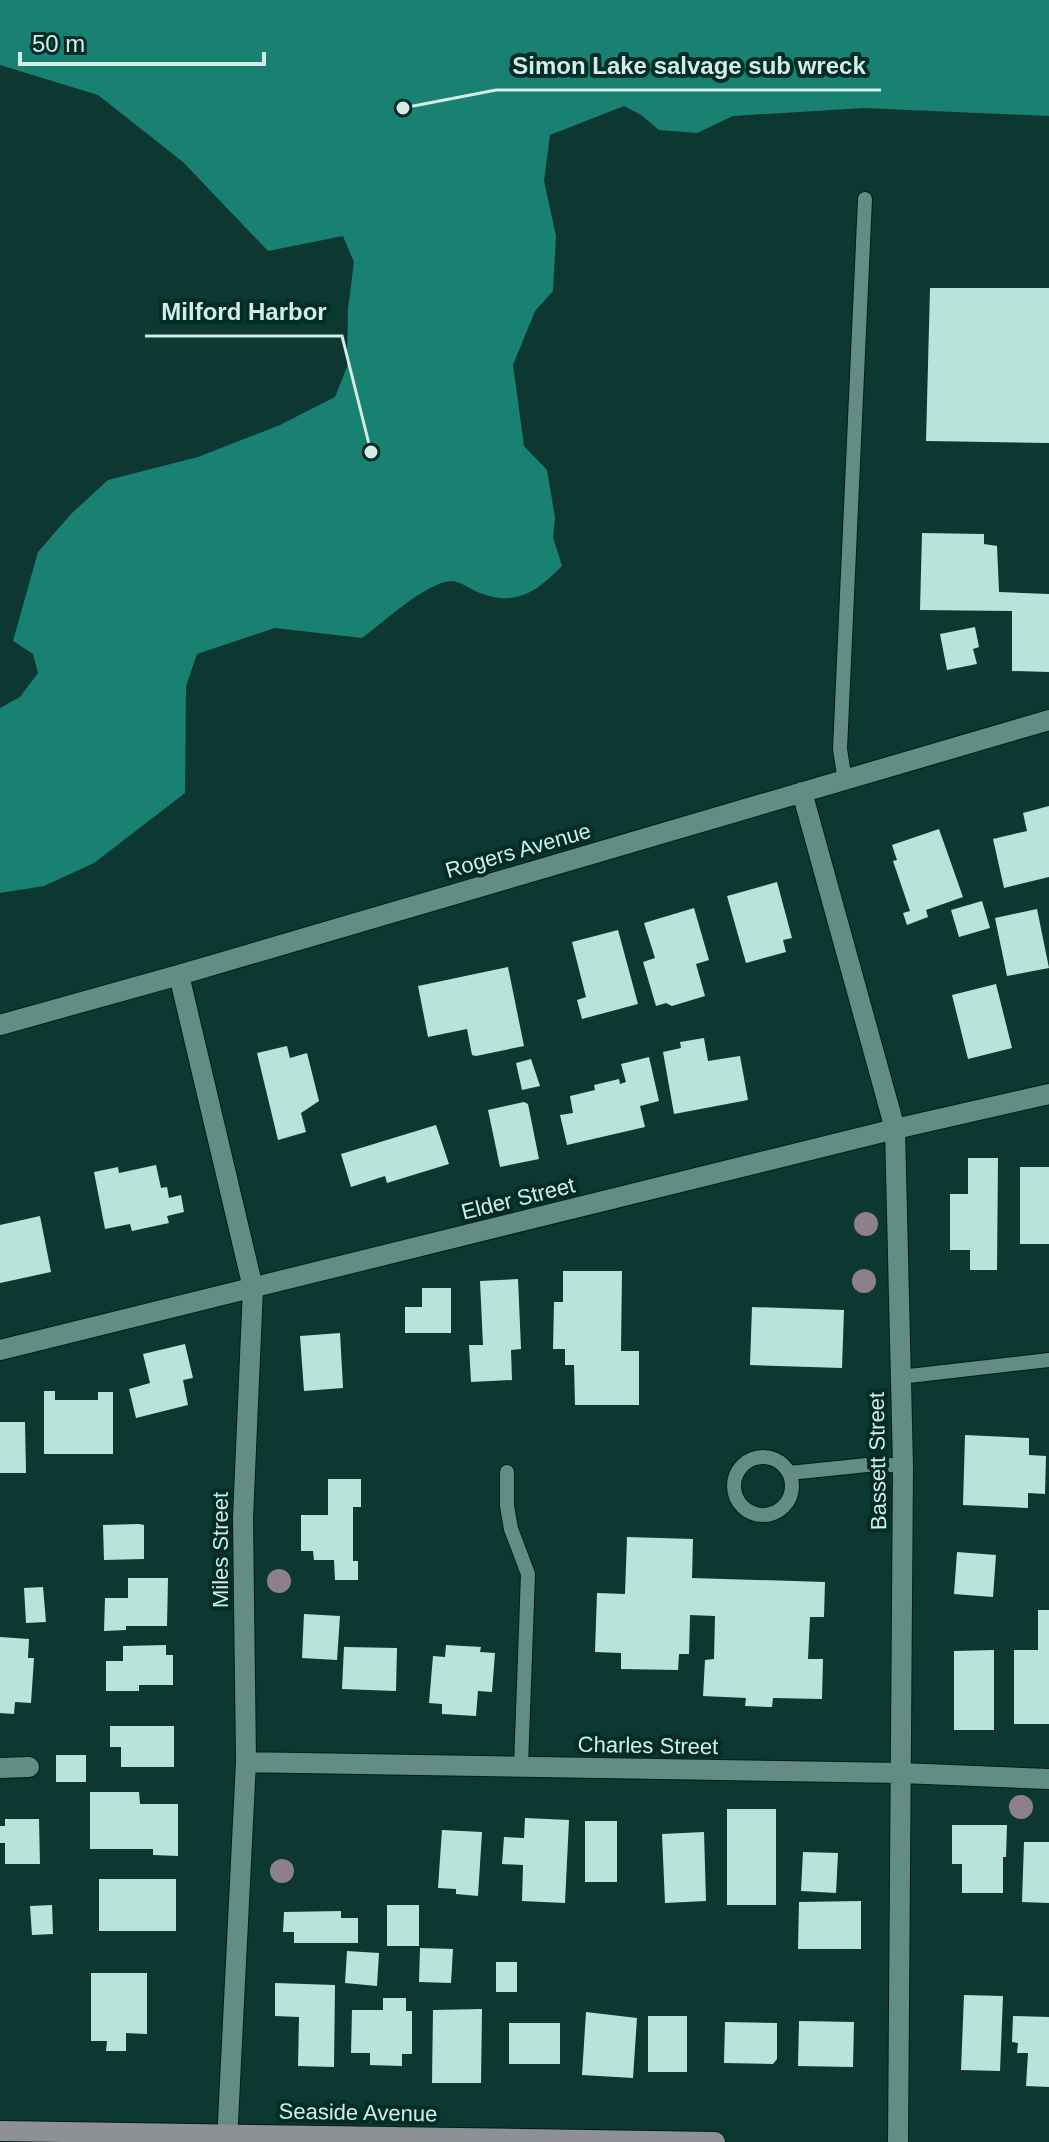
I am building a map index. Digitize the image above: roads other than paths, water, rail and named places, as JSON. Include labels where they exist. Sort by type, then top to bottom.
[{"type":"street","name":"Rogers Avenue","points":[[0,1025],[1049,720]]},
{"type":"street","name":"Bassett Street","points":[[802,792],[895,1129],[903,1466],[898,2142]]},
{"type":"street","name":"Miles Street","points":[[179,975],[253,1288],[243,1518],[246,1762],[227,2138]]},
{"type":"street","name":"Elder Street","points":[[0,1350],[895,1129],[1049,1094]]},
{"type":"street","name":"Charles Street","points":[[246,1762],[901,1773],[1049,1779]]},
{"type":"street","points":[[0,1768],[29,1767]]},
{"type":"street","name":"Seaside Avenue","points":[[9,2134],[715,2142]]},
{"type":"lane","points":[[845,781],[840,749],[865,199]]},
{"type":"lane","points":[[900,1377],[1049,1360]]},
{"type":"lane","points":[[766,1457],[784,1466],[789,1473],[792,1492],[782,1509],[774,1513],[755,1515],[740,1505],[735,1496],[735,1477],[747,1462],[766,1457]]},
{"type":"lane","points":[[789,1473],[877,1464],[903,1466]]},
{"type":"lane","points":[[507,1472],[511,1529],[528,1574],[521,1766]]},
{"type":"place","name":"Simon Lake salvage sub wreck","points":[[403,108]]},
{"type":"place","name":"Milford Harbor","points":[[371,452]]}]
